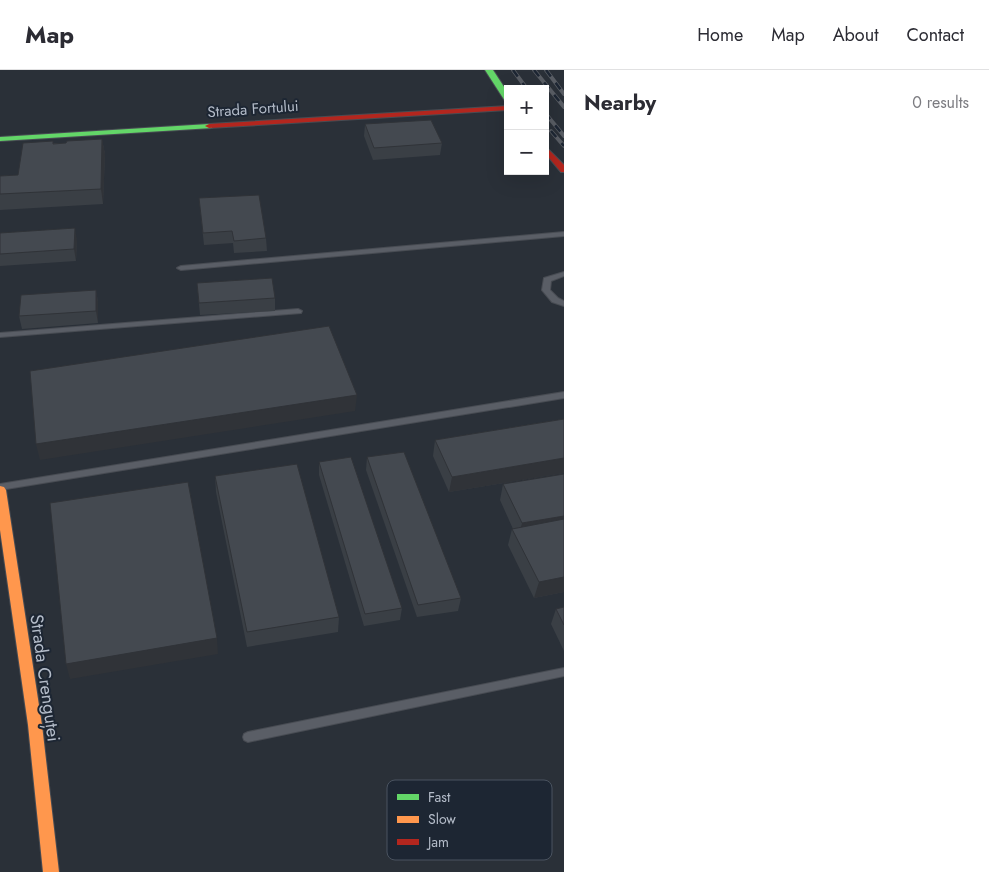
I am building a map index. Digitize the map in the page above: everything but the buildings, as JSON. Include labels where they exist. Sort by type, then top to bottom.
[{"type":"street","points":[[489,70],[504,94]]},
{"type":"street","name":"Strada Fortului","points":[[0,139],[504,108]]},
{"type":"street","points":[[549,153],[564,170]]},
{"type":"street","name":"Strada Crenguței","points":[[0,489],[3,529],[35,725],[51,872]]},
{"type":"lane","points":[[181,268],[564,234]]},
{"type":"lane","points":[[564,274],[547,280],[546,290],[554,300],[564,304]]},
{"type":"lane","points":[[0,335],[298,311]]},
{"type":"lane","points":[[0,489],[564,395]]},
{"type":"lane","points":[[248,737],[564,672]]},
{"type":"railway","points":[[513,70],[524,85]]},
{"type":"railway","points":[[534,70],[564,107]]},
{"type":"railway","points":[[546,70],[564,94]]},
{"type":"railway","points":[[549,118],[564,136]]},
{"type":"railway","points":[[551,131],[564,146]]},
{"type":"traffic: fast","points":[[489,70],[504,93]]},
{"type":"traffic: fast","points":[[0,139],[209,126]]},
{"type":"traffic: slow","points":[[0,490],[35,725],[51,872]]},
{"type":"traffic: jam","points":[[209,126],[504,108]]},
{"type":"traffic: jam","points":[[549,153],[564,170]]}]
